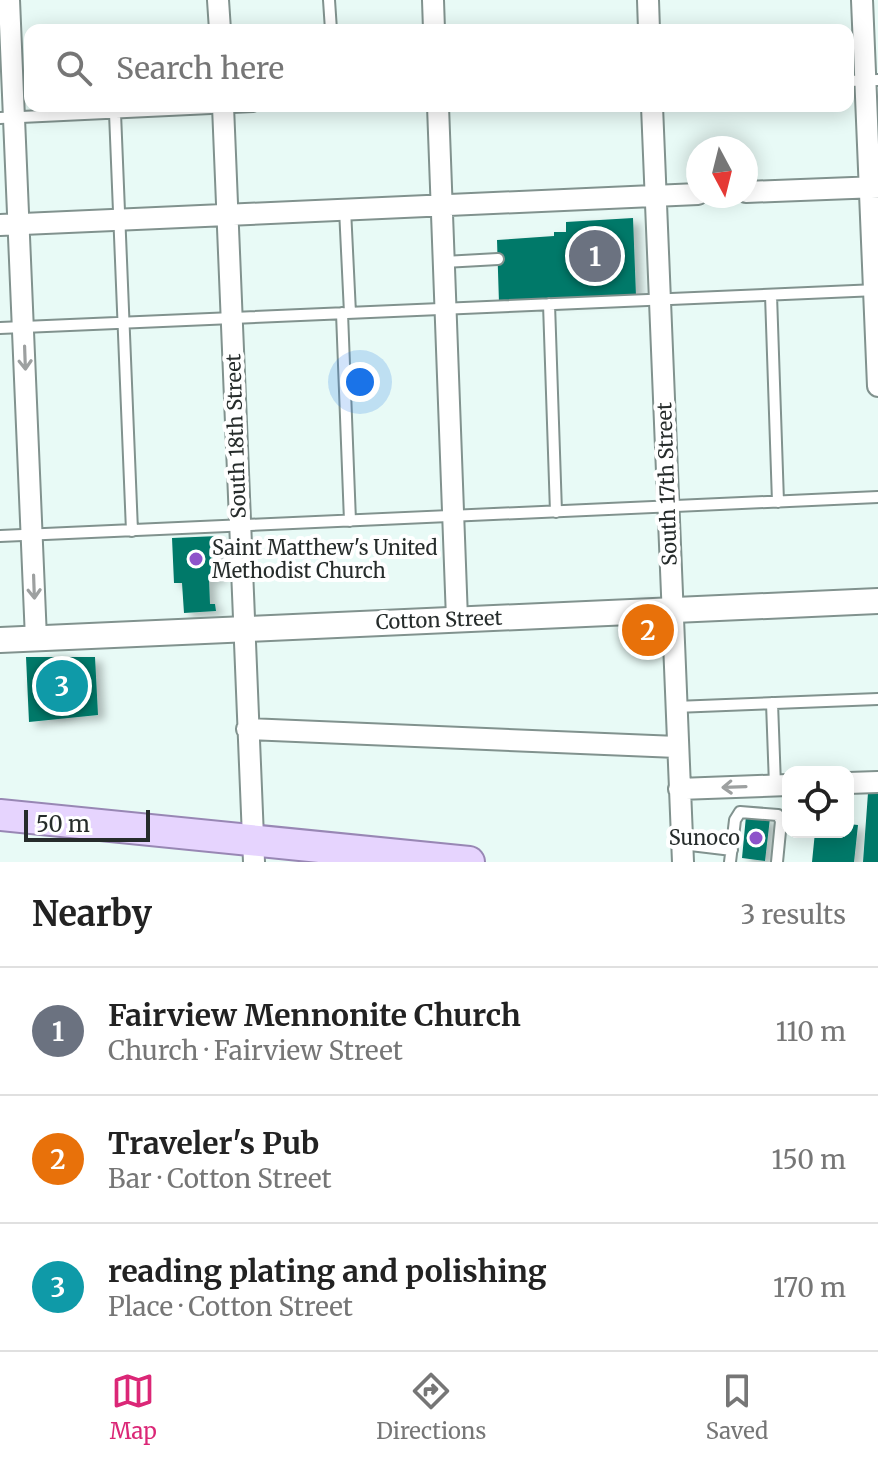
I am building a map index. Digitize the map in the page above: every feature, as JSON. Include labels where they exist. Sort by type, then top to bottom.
[{"type":"main road","points":[[0,815],[253,851],[469,862]]},
{"type":"street","points":[[9,0],[7,118],[10,224],[23,327],[36,639]]},
{"type":"street","points":[[218,0],[220,24]]},
{"type":"street","points":[[433,0],[434,24]]},
{"type":"street","points":[[648,0],[649,24]]},
{"type":"street","points":[[862,0],[864,80],[874,187],[878,386]]},
{"type":"street","name":"South 18th Street","points":[[223,112],[253,851]]},
{"type":"street","points":[[438,112],[457,619]]},
{"type":"street","name":"South 17th Street","points":[[652,112],[682,853]]},
{"type":"street","points":[[758,192],[874,187]]},
{"type":"street","points":[[10,224],[686,195]]},
{"type":"street","name":"Cotton Street","points":[[0,640],[878,601]]},
{"type":"street","points":[[247,729],[677,747]]},
{"type":"street","points":[[854,783],[878,782]]},
{"type":"street","points":[[679,789],[782,785]]},
{"type":"lane","points":[[329,0],[331,24]]},
{"type":"lane","points":[[7,118],[133,112]]},
{"type":"lane","points":[[115,113],[132,531]]},
{"type":"lane","points":[[345,209],[350,521]]},
{"type":"lane","points":[[444,262],[498,259]]},
{"type":"lane","points":[[0,328],[876,290]]},
{"type":"lane","points":[[771,295],[778,502]]},
{"type":"lane","points":[[549,304],[556,512]]},
{"type":"lane","points":[[0,536],[878,497]]},
{"type":"lane","points":[[675,707],[878,699]]},
{"type":"lane","points":[[772,703],[782,785]]},
{"type":"lane","points":[[730,862],[735,820],[740,812],[778,815],[781,821],[777,862]]},
{"type":"lane","points":[[682,853],[732,850]]},
{"type":"building","points":[[633,218],[636,296],[499,303],[497,240],[554,236],[554,232],[566,232],[566,222]]},
{"type":"building","name":"Saint Matthew's United Methodist Church","points":[[218,536],[220,579],[209,579],[210,604],[215,604],[216,611],[184,613],[182,583],[174,583],[172,538]]},
{"type":"building","points":[[26,657],[95,657],[98,715],[29,722]]},
{"type":"building","points":[[868,793],[878,793],[878,862],[863,862]]},
{"type":"building","name":"Sunoco","points":[[746,816],[770,818],[765,861],[742,858]]},
{"type":"building","points":[[854,825],[858,825],[854,862],[812,862],[814,838],[854,838]]},
{"type":"place","name":"Fairview Mennonite Church","points":[[595,256]]},
{"type":"place","name":"Saint Matthew's United Methodist Church","points":[[196,559]]},
{"type":"place","name":"Traveler's Pub","points":[[648,630]]},
{"type":"place","name":"reading plating and polishing","points":[[62,686]]},
{"type":"place","name":"Sunoco","points":[[756,838]]}]
